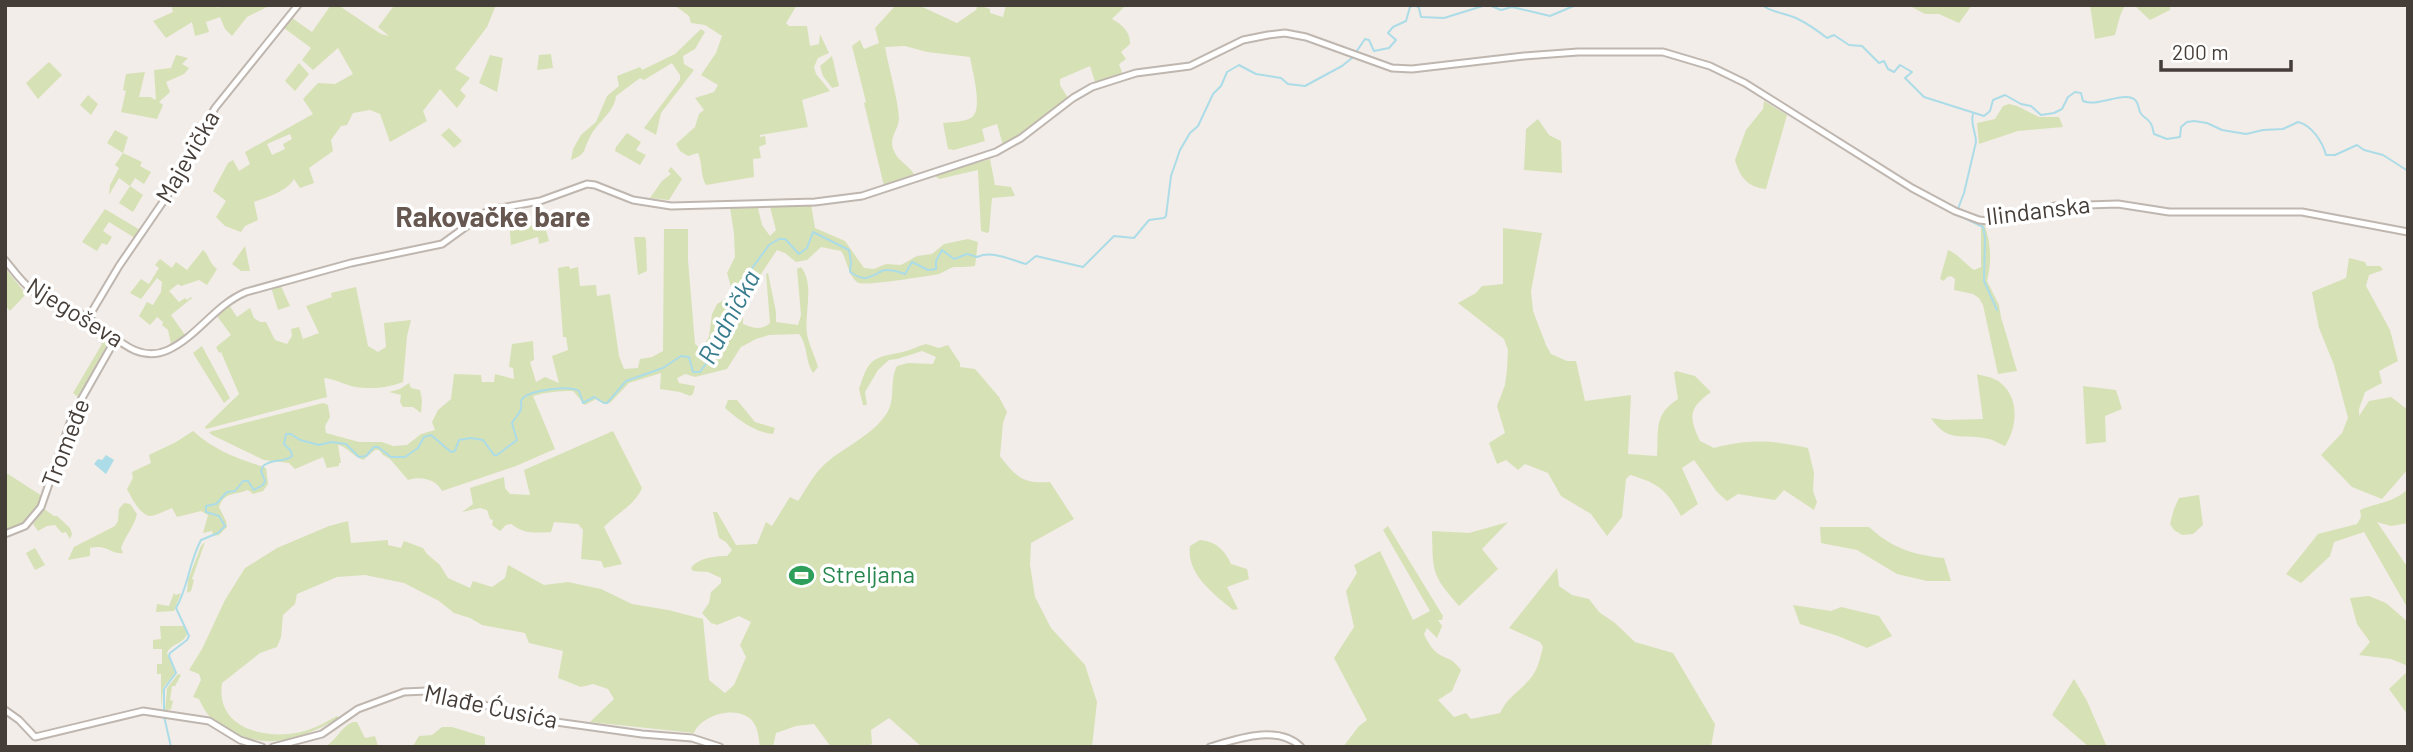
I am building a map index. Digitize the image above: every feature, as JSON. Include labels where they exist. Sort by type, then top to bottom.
[{"type":"street","name":"Majevička","points":[[88,318],[119,266],[161,205],[215,108],[298,5]]},
{"type":"street","name":"Ilindanska","points":[[152,354],[174,347],[232,298],[246,292],[351,263],[442,244],[489,210],[540,201],[579,186],[595,185],[626,198],[671,206],[771,204],[852,198],[996,152],[1021,138],[1073,98],[1092,87],[1147,71],[1190,66],[1249,38],[1268,34],[1297,35],[1392,68],[1412,69],[1524,56],[1663,52],[1710,66],[1745,83],[1912,188],[1957,212],[1988,221],[2054,206],[2118,204],[2169,212],[2302,212],[2408,232]]},
{"type":"street","name":"Njegoševa","points":[[5,260],[34,292],[88,318],[115,340],[140,352],[152,354]]},
{"type":"street","name":"Tromeđe","points":[[5,534],[24,526],[41,507],[73,414],[115,340]]},
{"type":"street","name":"Mlađe Ćusića","points":[[273,747],[322,734],[358,709],[415,690],[549,721],[692,738],[720,747]]},
{"type":"street","points":[[5,704],[35,737],[143,711],[209,721],[240,740],[262,747]]},
{"type":"street","points":[[5,710],[19,720]]},
{"type":"street","points":[[1210,747],[1267,735],[1282,736],[1296,741],[1301,747]]},
{"type":"green space","points":[[171,5],[217,5],[217,8],[223,5],[269,6],[247,17],[232,36],[225,29],[220,17],[206,22],[209,32],[195,36],[192,22],[166,38],[153,21],[173,12]]},
{"type":"green space","points":[[331,5],[338,5],[381,34],[389,36],[378,27],[392,5],[496,5],[487,27],[455,69],[470,78],[460,90],[466,96],[457,108],[440,89],[423,111],[427,121],[390,142],[380,114],[370,110],[353,113],[347,125],[341,126],[331,140],[333,151],[309,168],[314,183],[300,188],[294,179],[282,190],[254,202],[258,220],[245,226],[241,232],[225,226],[216,217],[226,201],[213,191],[228,163],[233,160],[239,171],[250,164],[245,152],[313,114],[303,99],[318,83],[335,84],[353,74],[338,48],[313,70],[302,60],[311,48],[284,28],[292,18],[312,32]],"holes":[[[290,134],[292,139],[283,144],[285,149],[272,155],[267,144]]]},
{"type":"green space","points":[[674,5],[797,5],[786,23],[789,26],[807,26],[810,46],[819,44],[820,34],[829,53],[818,58],[814,67],[816,74],[830,91],[802,100],[808,127],[760,135],[765,136],[766,144],[759,147],[761,158],[753,159],[754,177],[706,185],[698,153],[688,156],[680,151],[676,144],[695,127],[699,114],[704,110],[695,98],[714,92],[718,85],[701,75],[716,53],[722,36],[705,25],[691,23],[689,16]]},
{"type":"green space","points":[[896,5],[918,5],[957,23],[976,10],[978,5],[1003,17],[1006,5],[1126,5],[1112,19],[1125,29],[1130,40],[1130,44],[1121,52],[1126,59],[1119,64],[1123,75],[1095,82],[1090,66],[1060,79],[1060,85],[1068,98],[1044,119],[1003,145],[997,124],[982,129],[985,141],[954,150],[948,149],[943,123],[965,120],[975,114],[977,99],[970,57],[927,52],[905,46],[885,47],[899,112],[892,146],[898,158],[915,176],[884,186],[852,46],[860,40],[864,49],[879,43],[875,28]]},
{"type":"green space","points":[[1972,5],[1959,23],[1939,14],[1925,14],[1910,6]]},
{"type":"green space","points":[[2090,5],[2125,5],[2115,35],[2095,39]]},
{"type":"green space","points":[[2125,5],[2170,5],[2170,10],[2150,20],[2135,6]]},
{"type":"green space","points":[[701,29],[705,32],[695,49],[683,56],[684,64],[694,70],[661,113],[656,135],[644,128],[680,80],[680,75],[672,63],[644,80],[640,78],[616,96],[613,107],[594,130],[583,153],[571,160],[573,149],[581,135],[596,122],[607,96],[619,86],[617,76],[640,67],[642,70],[675,54]]},
{"type":"green space","points":[[551,54],[553,68],[537,70],[539,55]]},
{"type":"green space","points":[[176,55],[188,58],[182,64],[189,68],[184,74],[166,82],[170,92],[159,102],[163,105],[157,119],[121,112],[126,91],[123,90],[126,74],[145,72],[139,97],[156,100],[154,70],[171,68]]},
{"type":"green space","points":[[490,55],[503,58],[497,92],[479,83]]},
{"type":"green space","points":[[832,56],[839,86],[832,88],[823,76],[820,66]]},
{"type":"green space","points":[[49,62],[62,75],[38,99],[26,83]]},
{"type":"green space","points":[[299,63],[309,74],[295,91],[285,81]]},
{"type":"green space","points":[[88,95],[98,104],[91,115],[80,105]]},
{"type":"green space","points":[[1764,101],[1787,115],[1766,189],[1754,186],[1746,180],[1739,172],[1735,160],[1746,130],[1763,109]]},
{"type":"green space","points":[[2009,104],[2039,117],[2059,117],[2063,127],[2018,131],[1979,144],[1977,123],[1995,119],[2003,106]]},
{"type":"green space","points":[[1538,119],[1549,135],[1561,141],[1562,173],[1524,170],[1526,129]]},
{"type":"green space","points":[[449,128],[462,141],[454,148],[441,135]]},
{"type":"green space","points":[[115,130],[128,137],[123,153],[107,143]]},
{"type":"green space","points":[[627,133],[641,142],[636,150],[646,155],[640,165],[615,151]]},
{"type":"green space","points":[[123,153],[142,162],[140,166],[151,172],[144,184],[135,178],[130,186],[119,178],[109,195],[110,185],[119,168],[115,165]]},
{"type":"green space","points":[[990,159],[995,185],[1011,187],[1015,196],[992,198],[987,233],[981,231],[978,170],[939,179],[934,175]]},
{"type":"green space","points":[[671,167],[682,179],[669,200],[650,198],[662,181],[671,174],[668,171]]},
{"type":"green space","points":[[130,186],[143,195],[133,212],[119,203]]},
{"type":"green space","points":[[811,204],[815,228],[845,241],[864,268],[874,269],[886,264],[901,265],[917,256],[932,254],[944,244],[968,239],[978,242],[975,266],[954,267],[923,277],[864,284],[853,277],[841,251],[821,247],[807,260],[796,262],[777,250],[743,301],[743,324],[760,328],[770,323],[768,273],[776,322],[798,325],[801,315],[797,269],[801,267],[808,290],[807,334],[818,367],[813,373],[799,334],[769,335],[741,347],[727,369],[695,377],[685,374],[677,378],[679,383],[695,386],[690,396],[660,389],[661,373],[629,383],[610,403],[604,404],[596,399],[585,405],[573,391],[533,396],[555,449],[516,466],[442,491],[427,480],[408,480],[379,450],[375,450],[363,460],[338,445],[341,463],[339,466],[327,468],[323,457],[295,469],[289,463],[264,460],[209,432],[323,403],[328,405],[330,417],[325,426],[326,433],[359,442],[407,445],[421,434],[435,430],[432,422],[438,410],[451,399],[454,374],[481,375],[482,382],[494,382],[495,374],[514,379],[513,368],[509,367],[512,344],[533,341],[534,360],[530,362],[536,382],[545,377],[559,383],[552,356],[568,350],[566,337],[563,337],[558,268],[569,266],[570,269],[578,267],[580,286],[596,285],[597,296],[610,294],[619,356],[624,369],[638,368],[640,359],[663,351],[664,229],[688,229],[695,344],[701,349],[709,337],[712,314],[717,304],[730,296],[732,290],[727,273],[735,257],[730,208],[758,208],[762,225],[770,236],[776,230],[770,207]]},
{"type":"green space","points":[[519,207],[521,228],[544,223],[549,241],[539,244],[538,237],[511,245],[508,208]]},
{"type":"green space","points":[[105,209],[140,230],[135,238],[109,222],[103,231],[112,237],[107,245],[102,243],[97,251],[82,242]]},
{"type":"green space","points":[[1981,224],[1984,224],[1990,252],[1987,281],[1999,305],[2017,371],[1998,374],[1983,305],[1979,298],[1954,290],[1955,279],[1951,276],[1944,281],[1940,279],[1948,250],[1974,270],[1981,267]]},
{"type":"green space","points":[[1503,228],[1542,233],[1531,291],[1533,311],[1546,345],[1551,354],[1567,361],[1576,361],[1585,401],[1631,395],[1628,454],[1657,456],[1661,417],[1678,399],[1674,373],[1676,371],[1695,376],[1711,392],[1698,403],[1693,413],[1692,419],[1700,441],[1714,448],[1761,442],[1808,448],[1814,473],[1813,491],[1817,502],[1814,510],[1784,490],[1775,500],[1738,494],[1727,501],[1717,492],[1694,460],[1682,468],[1698,504],[1681,516],[1661,489],[1630,475],[1626,479],[1622,517],[1607,536],[1591,514],[1561,496],[1548,473],[1525,464],[1518,470],[1506,460],[1497,464],[1489,443],[1505,433],[1497,406],[1505,385],[1508,350],[1504,339],[1458,303],[1476,293],[1482,286],[1503,284]]},
{"type":"green space","points":[[634,237],[645,237],[646,240],[647,271],[638,275]]},
{"type":"green space","points":[[245,246],[250,271],[241,271],[232,264]]},
{"type":"green space","points":[[203,250],[217,269],[207,285],[199,280],[181,286],[178,284],[169,291],[179,302],[192,298],[171,315],[185,335],[171,344],[163,322],[157,317],[150,325],[139,316],[147,302],[153,305],[161,292],[162,282],[157,278],[141,299],[130,293],[141,279],[149,284],[159,268],[155,265],[160,259],[172,268],[176,262],[187,270]]},
{"type":"green space","points":[[2349,258],[2365,262],[2367,266],[2380,266],[2383,270],[2369,275],[2366,286],[2390,330],[2398,361],[2379,371],[2382,383],[2365,392],[2359,416],[2369,401],[2391,397],[2408,410],[2408,469],[2382,499],[2352,487],[2321,455],[2342,433],[2348,418],[2334,365],[2319,328],[2312,292],[2346,278]]},
{"type":"green space","points":[[5,268],[26,294],[10,311],[5,305]]},
{"type":"green space","points":[[280,284],[290,306],[278,310],[271,287]]},
{"type":"green space","points":[[356,287],[368,346],[378,352],[386,347],[384,323],[411,320],[403,382],[385,387],[364,388],[324,378],[327,397],[206,429],[239,394],[221,352],[219,353],[216,347],[231,335],[217,316],[229,305],[237,317],[250,308],[254,318],[266,322],[275,340],[287,344],[292,336],[291,329],[299,327],[303,339],[319,333],[306,306],[332,297],[331,293]]},
{"type":"green space","points":[[92,327],[108,343],[78,397],[73,393],[102,344],[90,330]]},
{"type":"green space","points":[[926,344],[939,348],[948,345],[960,367],[975,369],[999,397],[1007,412],[1003,423],[1000,456],[1021,478],[1033,482],[1050,482],[1074,519],[1031,543],[1030,565],[1035,597],[1051,628],[1085,665],[1097,702],[1092,747],[922,747],[889,718],[871,730],[872,744],[865,747],[831,747],[814,724],[796,726],[776,733],[773,747],[760,747],[758,732],[750,718],[733,713],[723,713],[705,720],[694,733],[590,722],[614,699],[608,689],[593,684],[581,687],[558,678],[563,651],[529,643],[525,633],[482,625],[454,613],[439,601],[404,583],[365,575],[337,577],[297,594],[295,604],[283,615],[277,647],[260,653],[222,683],[222,699],[227,711],[235,721],[259,732],[301,732],[337,716],[339,718],[298,737],[256,740],[227,729],[210,717],[199,699],[193,697],[201,680],[199,674],[189,670],[225,600],[245,568],[277,548],[348,521],[351,543],[388,540],[388,545],[401,548],[404,541],[423,548],[440,565],[448,578],[470,588],[473,581],[492,587],[505,578],[508,565],[544,585],[568,582],[601,589],[632,604],[703,619],[709,680],[725,693],[734,685],[746,657],[740,645],[751,622],[739,616],[717,625],[711,623],[702,613],[709,603],[711,592],[721,583],[721,578],[708,572],[693,571],[691,568],[702,560],[727,556],[732,550],[719,538],[713,512],[717,512],[736,545],[757,544],[766,522],[772,526],[790,497],[798,501],[820,469],[880,422],[890,408],[897,366],[908,363],[933,364],[936,357],[922,351],[889,360],[878,370],[865,392],[867,405],[863,405],[859,389],[869,365],[879,358]]},
{"type":"green space","points":[[202,346],[230,398],[224,403],[193,353]]},
{"type":"green space","points":[[1977,374],[1998,381],[2010,395],[2015,412],[2012,430],[2005,446],[1980,437],[1950,434],[1937,426],[1931,418],[1983,419]]},
{"type":"green space","points":[[409,383],[411,388],[420,390],[421,413],[413,407],[403,407],[400,402],[401,395],[389,392]]},
{"type":"green space","points":[[2083,386],[2116,390],[2122,409],[2105,416],[2106,442],[2086,444]]},
{"type":"green space","points":[[728,400],[737,400],[755,422],[775,428],[773,434],[753,428],[736,417],[725,408]]},
{"type":"green space","points":[[193,431],[219,449],[266,468],[268,484],[263,491],[253,494],[248,490],[227,496],[221,502],[219,507],[227,527],[219,535],[213,536],[212,531],[203,533],[208,515],[201,511],[177,517],[172,508],[155,515],[146,515],[136,505],[127,489],[133,478],[132,472],[151,463],[149,455]]},
{"type":"green space","points":[[613,431],[642,488],[630,504],[604,527],[622,564],[604,568],[601,561],[581,559],[583,530],[578,524],[554,522],[551,532],[540,533],[525,531],[511,524],[500,531],[492,525],[493,520],[487,510],[480,508],[462,512],[473,504],[470,488],[504,477],[505,488],[510,494],[530,495],[524,470]]},
{"type":"green space","points":[[8,474],[42,496],[28,518],[5,531],[5,475]]},
{"type":"green space","points":[[2408,489],[2408,523],[2391,526],[2377,522],[2408,568],[2408,609],[2364,532],[2334,542],[2330,556],[2301,583],[2286,574],[2318,534],[2357,524],[2361,517],[2360,510],[2391,500]]},
{"type":"green space","points":[[2199,495],[2203,525],[2193,534],[2182,535],[2170,524],[2174,509],[2179,498]]},
{"type":"green space","points":[[124,503],[130,504],[137,514],[121,548],[123,553],[96,547],[90,548],[90,556],[68,560],[74,547],[115,526],[119,509]]},
{"type":"green space","points":[[44,509],[70,528],[70,539],[66,532],[62,533],[55,525],[38,531],[33,524]]},
{"type":"green space","points":[[1508,522],[1482,549],[1498,569],[1459,606],[1443,587],[1435,572],[1432,531],[1469,533]]},
{"type":"green space","points":[[1388,526],[1443,616],[1442,620],[1438,620],[1442,626],[1437,638],[1427,628],[1424,634],[1435,651],[1461,670],[1452,691],[1438,700],[1454,717],[1466,713],[1471,719],[1500,713],[1510,698],[1533,675],[1543,647],[1540,642],[1509,628],[1557,568],[1559,586],[1572,595],[1589,599],[1599,612],[1635,642],[1673,653],[1715,724],[1711,747],[1343,747],[1367,720],[1334,658],[1354,627],[1346,591],[1357,573],[1354,565],[1380,551],[1413,620],[1430,611],[1383,530]]},
{"type":"green space","points":[[1820,527],[1869,527],[1904,549],[1944,558],[1951,581],[1927,581],[1897,574],[1857,550],[1821,543]]},
{"type":"green space","points":[[1200,540],[1219,547],[1231,564],[1247,569],[1249,579],[1227,587],[1238,609],[1233,610],[1210,590],[1192,566],[1190,546]]},
{"type":"green space","points":[[205,542],[192,579],[191,591],[187,593],[188,580]]},
{"type":"green space","points":[[35,548],[45,565],[35,570],[26,553]]},
{"type":"green space","points":[[174,593],[181,593],[174,611],[156,612],[157,604],[169,606]]},
{"type":"green space","points":[[2369,596],[2386,603],[2408,622],[2408,666],[2391,659],[2359,655],[2370,642],[2357,624],[2350,598]]},
{"type":"green space","points":[[1793,605],[1831,611],[1841,607],[1879,616],[1892,636],[1867,648],[1800,624]]},
{"type":"green space","points":[[160,626],[184,626],[187,633],[184,639],[167,653],[175,673],[163,688],[161,710],[161,674],[157,674],[157,664],[162,664],[162,649],[153,649],[153,640],[161,639]]},
{"type":"green space","points":[[2408,671],[2408,715],[2389,689]]},
{"type":"green space","points":[[178,674],[181,675],[175,686],[172,686],[171,709],[165,711],[167,688]]},
{"type":"green space","points":[[2074,679],[2107,747],[2089,747],[2052,715]]},
{"type":"green space","points":[[353,722],[357,722],[365,738],[375,736],[378,746],[413,746],[419,736],[432,735],[442,727],[452,727],[485,737],[485,747],[324,747]]},
{"type":"water","points":[[106,455],[114,460],[106,474],[94,464]]},
{"type":"waterway","name":"Rudnička","points":[[164,711],[164,689],[176,673],[169,656],[189,636],[176,608],[201,540],[218,533],[225,526],[219,516],[206,512],[206,506],[216,504],[227,492],[235,491],[243,481],[248,481],[254,490],[263,485],[263,466],[292,456],[284,444],[286,434],[319,445],[331,442],[346,444],[359,457],[366,456],[374,447],[391,457],[405,457],[418,448],[424,437],[431,435],[451,452],[455,451],[459,440],[471,438],[483,440],[494,455],[497,455],[517,440],[512,423],[520,411],[522,400],[528,395],[568,388],[579,391],[583,403],[594,397],[607,403],[626,381],[663,368],[681,356],[689,357],[693,372],[700,372],[712,355],[722,321],[735,315],[736,298],[747,275],[769,245],[779,239],[785,239],[799,254],[807,248],[813,232],[849,250],[850,272],[863,278],[885,270],[905,274],[912,262],[928,270],[936,269],[936,261],[942,250],[954,259],[967,254],[977,257],[989,255],[1002,256],[1026,264],[1036,256],[1083,267],[1114,236],[1134,238],[1149,220],[1166,216],[1171,176],[1180,150],[1190,133],[1198,126],[1227,72],[1239,65],[1256,74],[1281,78],[1288,84],[1305,86],[1342,66],[1352,58],[1365,39],[1369,40],[1374,51],[1389,48],[1396,40],[1388,33],[1393,27],[1406,21],[1410,7],[1414,5]]},
{"type":"waterway","name":"Rudnička","points":[[1415,5],[1419,8],[1421,17],[1444,18],[1486,5]]},
{"type":"waterway","name":"Rudnička","points":[[1489,5],[1501,10],[1512,7],[1550,16],[1576,5]]},
{"type":"waterway","name":"Rudnička","points":[[1762,5],[1798,19],[1827,38],[1834,35],[1849,45],[1862,46],[1879,63],[1884,61],[1888,69],[1894,72],[1900,65],[1912,72],[1905,78],[1924,97],[1984,116],[1990,111],[1993,100],[2005,95],[2031,106],[2041,115],[2062,109],[2068,97],[2075,92],[2081,93],[2083,101],[2089,103],[2126,97],[2136,101],[2141,114],[2152,125],[2154,134],[2167,139],[2180,137],[2181,127],[2194,121],[2246,134],[2283,129],[2298,122],[2316,135],[2326,155],[2335,155],[2357,145],[2364,150],[2383,155],[2408,171]]},
{"type":"waterway","points":[[1973,114],[1976,142],[1956,214],[1983,227],[1984,281],[1997,310]]},
{"type":"waterway","name":"Rudnička","points":[[164,716],[171,747]]},
{"type":"place","name":"Streljana","points":[[802,575]]},
{"type":"district","name":"Rakovačke bare","points":[[493,217]]}]
